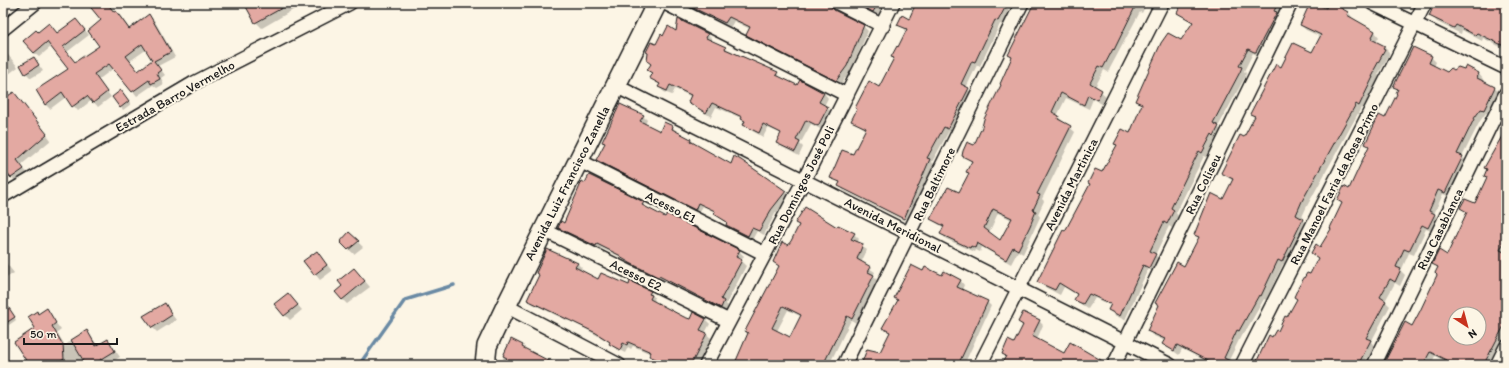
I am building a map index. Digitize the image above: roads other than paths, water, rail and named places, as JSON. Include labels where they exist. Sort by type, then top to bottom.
[{"type":"street","points":[[3,29],[35,3]]},
{"type":"street","name":"Estrada Barro Vermelho","points":[[3,196],[194,83],[350,3]]},
{"type":"street","name":"Avenida Luiz Francisco Zanella","points":[[485,365],[487,346],[506,306],[657,3]]},
{"type":"street","points":[[665,3],[847,95]]},
{"type":"street","points":[[838,3],[882,26]]},
{"type":"street","name":"Rua Domingos José Poli","points":[[706,365],[804,180],[893,3]]},
{"type":"street","name":"Rua Baltimore","points":[[844,365],[910,235],[1022,3]]},
{"type":"street","name":"Avenida Martinica","points":[[980,365],[1162,3]]},
{"type":"street","name":"Rua Coliseu","points":[[1114,365],[1291,3]]},
{"type":"street","points":[[1372,3],[1506,68]]},
{"type":"street","name":"Rua Manoel Faria da Rosa Primo","points":[[1242,365],[1425,3]]},
{"type":"street","name":"Avenida Meridional","points":[[616,86],[1170,365]]},
{"type":"street","name":"Rua Casablanca","points":[[1374,365],[1506,93]]},
{"type":"street","name":"Acesso E1","points":[[578,160],[765,254]]},
{"type":"street","name":"Acesso E2","points":[[544,230],[729,321]]},
{"type":"street","points":[[506,306],[619,365]]},
{"type":"street","points":[[1497,365],[1506,347]]},
{"type":"waterway","points":[[359,365],[405,300],[454,285]]}]
